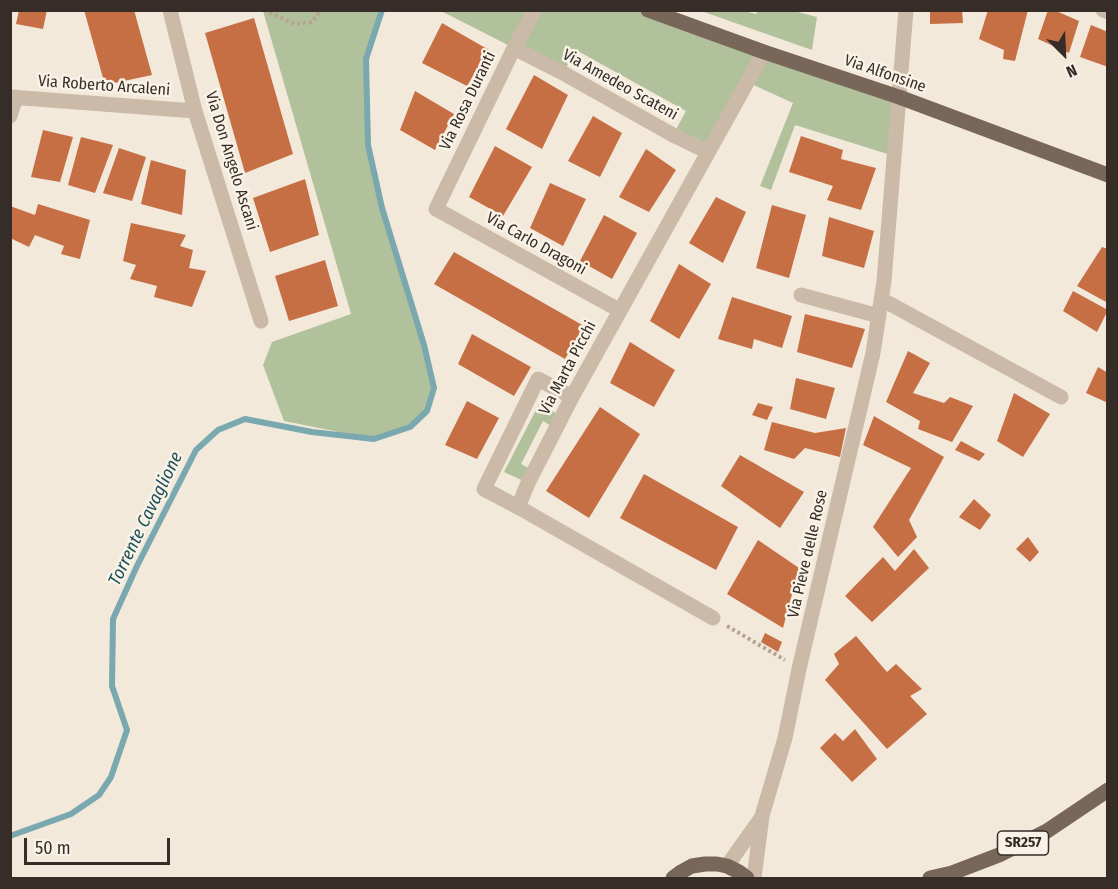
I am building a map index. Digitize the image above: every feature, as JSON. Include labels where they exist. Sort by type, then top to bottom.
[{"type":"main road","name":"Via Alfonsine","points":[[648,10],[899,98],[1107,175]]},
{"type":"main road","name":"SR257","points":[[930,879],[952,873],[1018,846],[1047,831],[1107,790]]},
{"type":"main road","points":[[673,879],[692,866],[705,864],[727,866],[747,879]]},
{"type":"street","name":"Via Don Angelo Ascani","points":[[170,10],[195,111],[261,321]]},
{"type":"street","name":"Via Rosa Duranti","points":[[436,209],[514,48],[536,10]]},
{"type":"street","name":"Via Pieve delle Rose","points":[[754,879],[762,816],[785,738],[873,353],[881,299],[906,10]]},
{"type":"street","points":[[1103,10],[1107,12]]},
{"type":"street","name":"Via Amedeo Scateni","points":[[514,48],[708,152]]},
{"type":"street","name":"Via Marta Picchi","points":[[518,507],[572,397],[619,310],[764,52]]},
{"type":"street","name":"Via Roberto Arcaleni","points":[[13,97],[195,111]]},
{"type":"street","points":[[10,116],[13,97]]},
{"type":"street","name":"Via Carlo Dragoni","points":[[436,209],[619,310]]},
{"type":"street","points":[[801,295],[879,316]]},
{"type":"street","points":[[881,299],[1061,397]]},
{"type":"street","points":[[572,397],[538,379],[483,489],[713,618]]},
{"type":"street","name":"Via Pieve delle Rose","points":[[727,866],[762,816]]},
{"type":"path","points":[[264,10],[295,24],[312,22],[321,10]]},
{"type":"path","points":[[713,618],[799,669]]},
{"type":"green space","points":[[263,11],[382,11],[366,59],[368,145],[382,208],[424,345],[434,388],[427,411],[410,427],[374,439],[284,421],[263,365],[272,342],[351,314]]},
{"type":"green space","points":[[441,11],[648,11],[899,97],[894,156],[795,125],[771,190],[760,186],[793,103],[747,82],[708,152],[673,135],[686,111],[576,50],[563,73]]},
{"type":"green space","points":[[701,11],[744,11],[756,14],[758,11],[794,11],[817,17],[812,50]]},
{"type":"green space","points":[[539,404],[562,416],[556,429],[543,421],[521,464],[534,471],[528,483],[504,472]]},
{"type":"building","points":[[19,10],[47,10],[43,29],[16,24]]},
{"type":"building","points":[[84,10],[134,10],[152,75],[105,85]]},
{"type":"building","points":[[930,10],[962,10],[963,23],[930,24]]},
{"type":"building","points":[[988,10],[1028,10],[1015,61],[1003,59],[1004,50],[979,39]]},
{"type":"building","points":[[1048,10],[1054,10],[1079,21],[1069,53],[1038,39]]},
{"type":"building","points":[[254,18],[293,154],[245,173],[205,33]]},
{"type":"building","points":[[442,23],[489,50],[467,86],[422,63]]},
{"type":"building","points":[[1091,25],[1108,32],[1108,67],[1080,57]]},
{"type":"building","points":[[534,75],[568,95],[542,149],[506,129]]},
{"type":"building","points":[[415,91],[454,114],[435,150],[400,130]]},
{"type":"building","points":[[593,116],[622,133],[600,177],[568,161]]},
{"type":"building","points":[[43,130],[73,137],[60,182],[31,177]]},
{"type":"building","points":[[801,136],[843,150],[841,159],[876,168],[861,210],[827,200],[833,186],[789,172]]},
{"type":"building","points":[[81,137],[113,145],[95,193],[68,185]]},
{"type":"building","points":[[495,146],[532,167],[503,216],[469,197]]},
{"type":"building","points":[[119,148],[146,157],[132,201],[103,193]]},
{"type":"building","points":[[646,149],[676,170],[649,212],[619,197]]},
{"type":"building","points":[[151,160],[186,170],[182,215],[141,204]]},
{"type":"building","points":[[305,179],[319,235],[270,252],[253,198]]},
{"type":"building","points":[[550,183],[586,199],[563,246],[530,228]]},
{"type":"building","points":[[716,197],[746,212],[723,263],[689,243]]},
{"type":"building","points":[[38,204],[90,220],[80,259],[61,254],[64,246],[35,235],[29,247],[10,238],[10,206],[35,215]]},
{"type":"building","points":[[772,205],[806,215],[789,278],[756,268]]},
{"type":"building","points":[[604,215],[637,233],[612,279],[580,261]]},
{"type":"building","points":[[829,217],[874,231],[864,268],[822,256]]},
{"type":"building","points":[[131,223],[186,235],[180,246],[193,250],[189,268],[206,271],[192,307],[154,297],[157,286],[130,279],[136,265],[123,261]]},
{"type":"building","points":[[1102,247],[1108,249],[1108,303],[1077,286]]},
{"type":"building","points":[[454,252],[584,326],[565,359],[434,284]]},
{"type":"building","points":[[325,260],[338,306],[289,321],[275,276]]},
{"type":"building","points":[[679,264],[711,284],[679,339],[650,321]]},
{"type":"building","points":[[1073,291],[1108,310],[1097,332],[1063,311]]},
{"type":"building","points":[[732,297],[792,316],[782,348],[754,339],[752,349],[718,339]]},
{"type":"building","points":[[805,314],[865,329],[852,368],[797,352]]},
{"type":"building","points":[[472,334],[531,367],[514,396],[458,364]]},
{"type":"building","points":[[630,342],[675,370],[654,407],[610,383]]},
{"type":"building","points":[[908,351],[930,363],[913,393],[944,403],[950,397],[973,406],[952,442],[918,429],[920,421],[886,402]]},
{"type":"building","points":[[1098,367],[1108,373],[1108,403],[1086,393]]},
{"type":"building","points":[[796,378],[835,388],[826,419],[790,409]]},
{"type":"building","points":[[1014,393],[1050,414],[1023,457],[997,441]]},
{"type":"building","points":[[467,401],[499,418],[477,459],[445,445]]},
{"type":"building","points":[[758,403],[773,407],[767,420],[752,415]]},
{"type":"building","points":[[600,407],[640,434],[589,518],[546,491]]},
{"type":"building","points":[[874,416],[944,457],[909,520],[917,537],[898,557],[873,527],[911,468],[863,445]]},
{"type":"building","points":[[772,422],[815,433],[846,428],[840,457],[805,448],[794,459],[764,450]]},
{"type":"building","points":[[961,441],[985,454],[979,461],[955,450]]},
{"type":"building","points":[[740,455],[804,492],[780,528],[721,486]]},
{"type":"building","points":[[644,474],[738,527],[716,570],[620,518]]},
{"type":"building","points":[[974,499],[991,515],[980,530],[959,517]]},
{"type":"building","points":[[1028,537],[1039,552],[1030,562],[1016,549]]},
{"type":"building","points":[[758,540],[799,568],[783,628],[727,594]]},
{"type":"building","points":[[914,549],[929,568],[872,622],[845,596],[883,557],[895,571]]},
{"type":"building","points":[[765,633],[782,642],[778,652],[761,642]]},
{"type":"building","points":[[856,636],[887,672],[896,664],[922,689],[910,696],[927,714],[887,749],[825,680],[839,664],[834,654]]},
{"type":"building","points":[[855,729],[877,759],[852,782],[820,748],[835,733],[843,741]]},
{"type":"waterway","name":"Torrente Cavaglione","points":[[10,836],[71,814],[99,795],[111,777],[127,730],[112,686],[113,619],[137,566],[196,450],[218,430],[245,419],[312,432],[374,439],[410,427],[427,411],[434,388],[424,345],[382,208],[368,145],[366,59],[382,10]]}]
